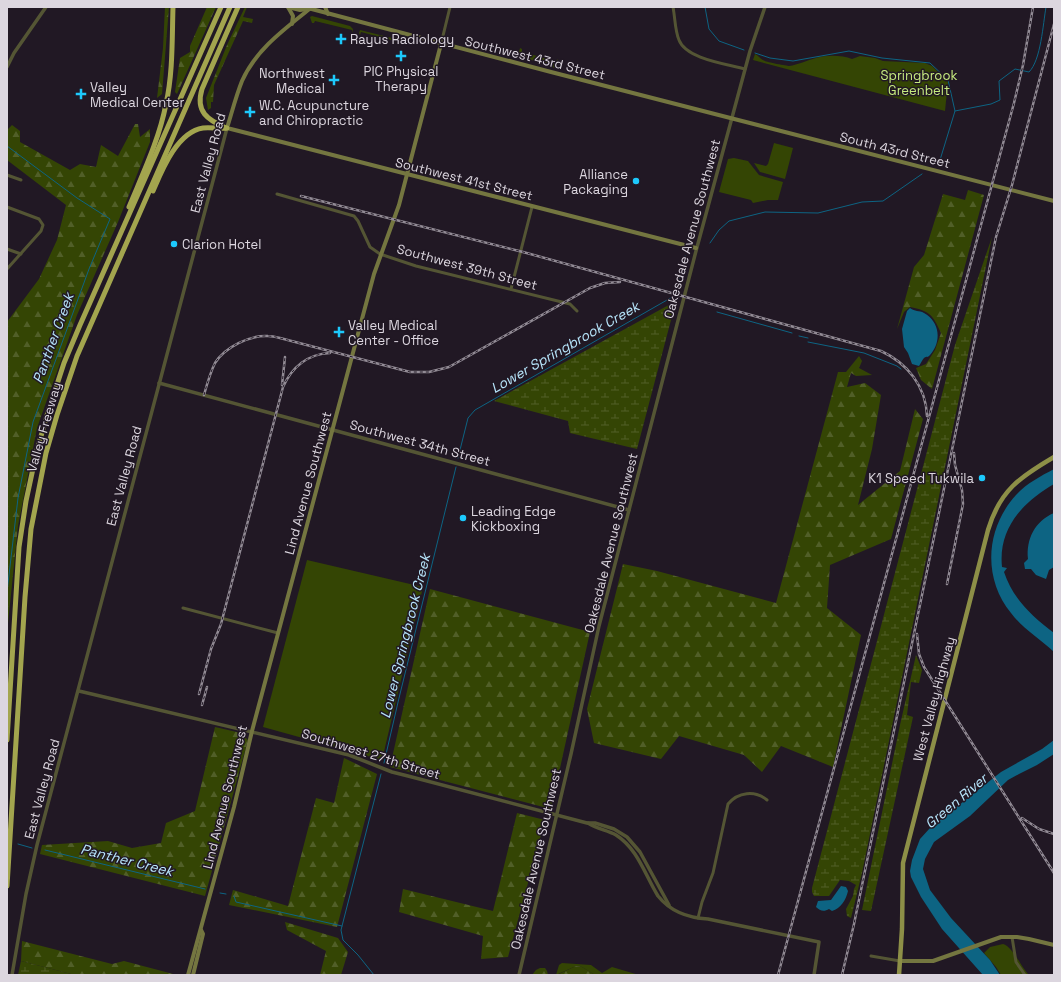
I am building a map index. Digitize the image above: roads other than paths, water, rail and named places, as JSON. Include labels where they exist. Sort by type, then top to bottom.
[{"type":"highway","points":[[125,222],[126,213],[157,138],[166,108],[174,7]]},
{"type":"highway","points":[[20,553],[30,492],[40,449],[53,404],[67,364],[222,7]]},
{"type":"highway","name":"Valley Freeway","points":[[7,740],[16,586],[22,526],[32,474],[52,398],[69,351],[125,222],[222,7]]},
{"type":"highway","name":"Valley Freeway","points":[[7,886],[25,590],[30,539],[38,491],[51,434],[71,373],[84,340],[230,7]]},
{"type":"highway","points":[[227,128],[207,118],[202,110],[200,98],[202,89],[238,7]]},
{"type":"highway","points":[[126,244],[134,233],[174,149],[182,138],[201,128],[227,128]]},
{"type":"main road","points":[[288,7],[300,10],[311,8]]},
{"type":"main road","points":[[288,7],[293,16],[292,24]]},
{"type":"main road","points":[[304,7],[311,8]]},
{"type":"main road","points":[[325,7],[328,14]]},
{"type":"main road","name":"East Valley Road","points":[[227,128],[237,95],[250,66],[266,46],[311,8]]},
{"type":"main road","name":"Southwest 43rd Street","points":[[311,8],[328,14],[441,44],[732,119]]},
{"type":"main road","name":"Lind Avenue Southwest","points":[[188,975],[198,933],[201,930],[234,807],[252,731],[374,274],[380,254],[394,220],[441,44]]},
{"type":"main road","name":"South 43rd Street","points":[[732,119],[1054,200]]},
{"type":"main road","name":"Southwest 41st Street","points":[[227,128],[696,248]]},
{"type":"main road","name":"West Valley Highway","points":[[900,975],[903,863],[991,520],[999,502],[1016,482],[1028,472],[1054,456]]},
{"type":"main road","name":"Lind Avenue Southwest","points":[[193,975],[203,934],[201,930]]},
{"type":"main road","points":[[900,961],[933,961],[999,938],[1012,937],[1029,939],[1054,945]]},
{"type":"street","points":[[7,66],[14,53],[46,7]]},
{"type":"street","points":[[441,44],[450,7]]},
{"type":"street","points":[[673,7],[678,39],[686,50],[696,56],[745,69]]},
{"type":"street","name":"Oakesdale Avenue Southwest","points":[[519,975],[571,754],[599,626],[696,248],[752,43],[765,7]]},
{"type":"street","name":"East Valley Road","points":[[12,975],[31,869],[227,128]]},
{"type":"street","points":[[7,175],[21,180]]},
{"type":"street","name":"Southwest 39th Street","points":[[277,194],[354,216],[358,220],[370,247],[380,254],[416,266],[570,304],[577,311]]},
{"type":"street","points":[[7,207],[40,219],[43,225],[41,231],[7,269]]},
{"type":"street","points":[[511,289],[532,207]]},
{"type":"street","points":[[7,249],[21,254]]},
{"type":"street","name":"Southwest 34th Street","points":[[159,383],[629,510]]},
{"type":"street","points":[[183,608],[278,634]]},
{"type":"street","name":"Southwest 27th Street","points":[[79,691],[349,755],[408,776],[587,823],[595,823],[609,827],[623,834],[630,840],[640,852],[669,905],[684,915],[819,942],[814,975]]},
{"type":"street","points":[[698,918],[702,902],[713,873],[728,804],[735,797],[745,794],[761,796],[767,800]]},
{"type":"street","points":[[1012,937],[1016,962],[1025,975]]},
{"type":"street","points":[[871,956],[900,961]]},
{"type":"water","points":[[910,308],[922,312],[929,317],[938,332],[938,338],[934,350],[928,357],[924,358],[919,366],[912,364],[904,347],[902,329],[907,311]]},
{"type":"water","points":[[1054,469],[1054,484],[1032,499],[1015,518],[1009,528],[1004,540],[1002,567],[1007,568],[1004,572],[1018,599],[1038,620],[1054,633],[1054,652],[1020,624],[1002,599],[995,584],[991,553],[998,522],[1006,508],[1016,495],[1025,487],[1034,480]]},
{"type":"water","points":[[1054,513],[1054,567],[1049,570],[1046,579],[1036,575],[1031,569],[1025,569],[1024,563],[1028,559],[1030,538],[1033,532],[1047,516]]},
{"type":"water","points":[[1054,740],[1054,754],[1037,765],[1008,780],[970,816],[934,842],[925,859],[923,869],[930,890],[951,918],[990,960],[1000,975],[983,975],[942,929],[921,897],[911,877],[910,871],[912,860],[920,839],[930,828],[1001,772],[1042,749]]},
{"type":"water","points":[[841,886],[846,887],[848,891],[846,898],[838,908],[832,911],[829,909],[824,911],[816,907],[818,901],[831,900]]},
{"type":"waterway","name":"Lower Springbrook Creek","points":[[705,7],[709,29],[719,41],[744,50]]},
{"type":"waterway","points":[[955,111],[991,104],[1000,100],[999,81],[1015,69],[1029,72],[1039,51],[1046,7]]},
{"type":"waterway","name":"Lower Springbrook Creek","points":[[755,53],[770,58],[793,61],[849,51],[882,58],[930,63],[948,80],[955,111],[940,160],[936,163]]},
{"type":"waterway","name":"Panther Creek","points":[[7,146],[77,198],[110,219],[89,269],[33,422],[18,498],[7,592]]},
{"type":"waterway","name":"Lower Springbrook Creek","points":[[710,243],[719,230],[729,221],[765,212],[818,213],[862,202],[883,201],[922,174]]},
{"type":"waterway","name":"Lower Springbrook Creek","points":[[458,458],[468,418],[475,410],[674,296],[685,256]]},
{"type":"waterway","points":[[717,312],[792,333]]},
{"type":"waterway","points":[[799,336],[808,338]]},
{"type":"waterway","points":[[808,342],[864,353],[901,369]]},
{"type":"waterway","name":"Lower Springbrook Creek","points":[[384,763],[456,467]]},
{"type":"waterway","name":"Lower Springbrook Creek","points":[[374,975],[358,955],[343,940],[341,930],[381,774]]},
{"type":"waterway","name":"Panther Creek","points":[[18,844],[32,848]]},
{"type":"waterway","name":"Panther Creek","points":[[45,850],[205,889]]},
{"type":"waterway","name":"Panther Creek","points":[[220,893],[226,894]]},
{"type":"waterway","name":"Panther Creek","points":[[234,896],[236,902],[342,926]]},
{"type":"railway","points":[[778,975],[1014,103],[1023,65],[1033,7]]},
{"type":"railway","points":[[842,975],[854,924],[996,237],[1012,185],[1054,24]]},
{"type":"railway","points":[[301,196],[523,252],[881,351],[899,362],[907,369],[919,385],[926,405],[927,416]]},
{"type":"railway","points":[[204,395],[207,383],[219,357],[231,347],[246,340],[261,336],[270,336],[410,372],[429,372],[449,367],[590,288],[605,283],[620,282]]},
{"type":"railway","points":[[199,694],[211,649],[221,624],[283,387],[291,373],[302,363],[315,356],[330,353]]},
{"type":"railway","points":[[282,385],[285,357]]},
{"type":"railway","points":[[947,584],[963,504],[962,490],[955,465],[954,453]]},
{"type":"railway","points":[[917,634],[919,654],[924,667],[1054,873]]},
{"type":"railway","points":[[202,705],[207,687]]},
{"type":"railway","points":[[1022,818],[1039,829],[1054,834]]},
{"type":"place","name":"Rayus Radiology","points":[[341,39]]},
{"type":"place","name":"PIC Physical Therapy","points":[[401,56]]},
{"type":"place","name":"Northwest Medical","points":[[334,80]]},
{"type":"place","name":"Valley Medical Center","points":[[81,94]]},
{"type":"place","name":"W.C. Acupuncture and Chiropractic","points":[[250,112]]},
{"type":"place","name":"Alliance Packaging","points":[[636,181]]},
{"type":"place","name":"Clarion Hotel","points":[[174,244]]},
{"type":"place","name":"Valley Medical Center - Office","points":[[339,332]]},
{"type":"place","name":"K1 Speed Tukwila","points":[[982,478]]},
{"type":"place","name":"Leading Edge Kickboxing","points":[[463,518]]},
{"type":"park label","name":"Springbrook Greenbelt","points":[[919,82]]},
{"type":"water label","name":"Green River","points":[[956,801]]}]
